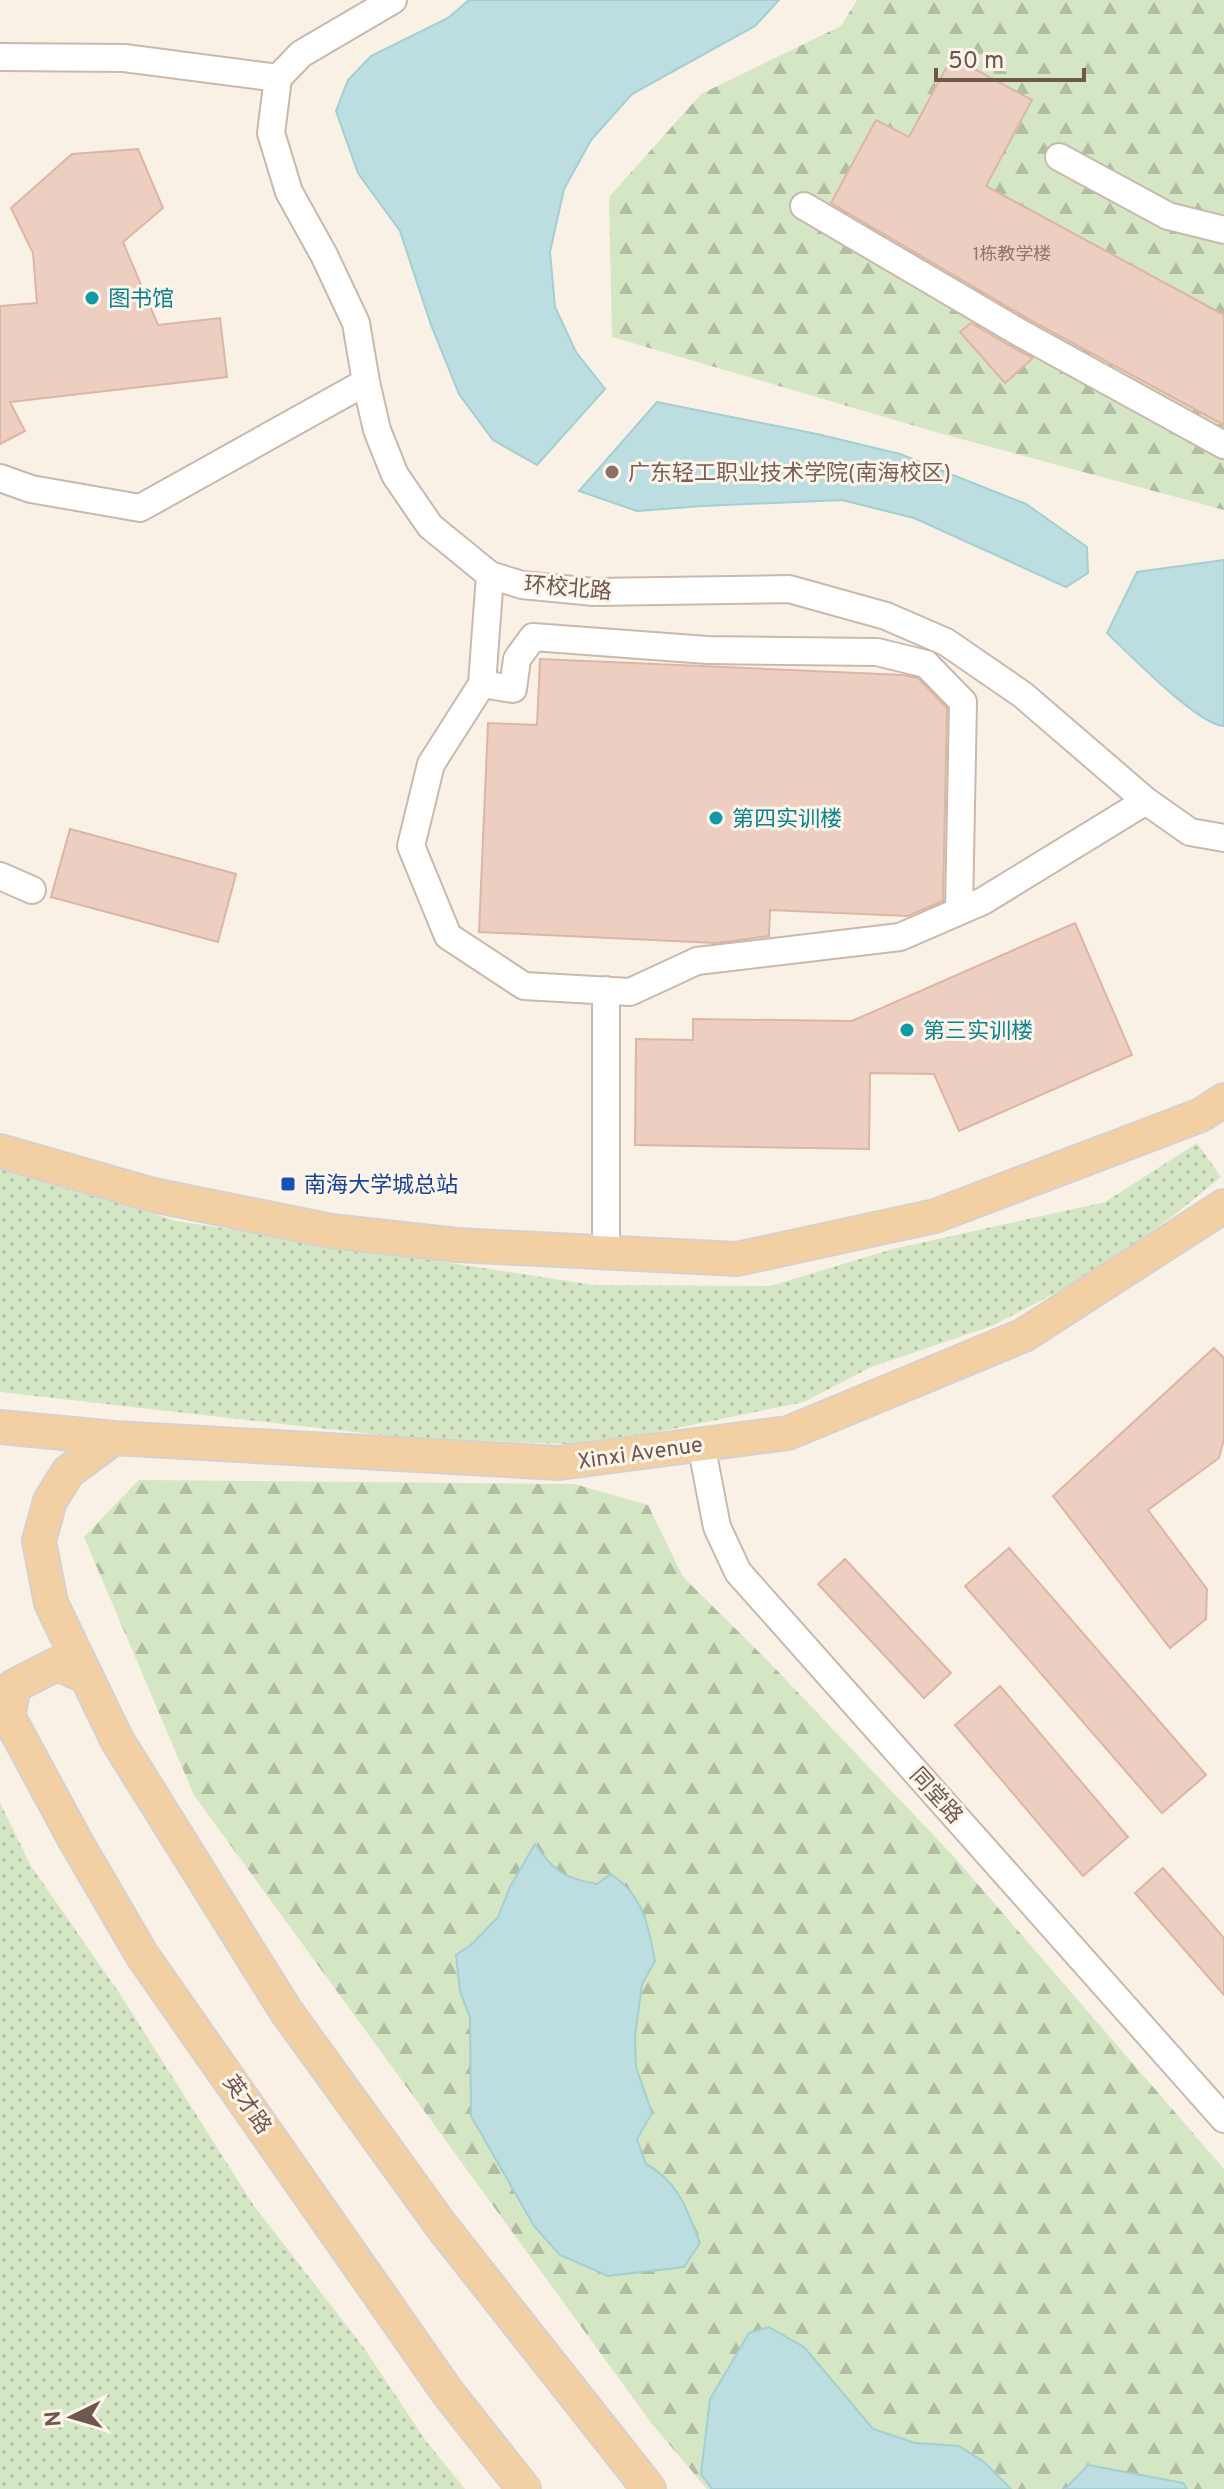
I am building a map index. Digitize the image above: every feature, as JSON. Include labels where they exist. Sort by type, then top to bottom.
[{"type":"main road","points":[[0,1151],[153,1195],[331,1231],[457,1245],[737,1259],[935,1216],[1201,1115],[1224,1100]]},
{"type":"main road","name":"Xinxi Avenue","points":[[0,1427],[114,1438],[559,1463],[788,1433],[1024,1335],[1224,1206]]},
{"type":"main road","points":[[114,1438],[68,1472],[50,1501],[39,1541],[51,1603],[117,1740],[286,2011],[443,2228],[649,2489]]},
{"type":"main road","points":[[4,1709],[14,1686],[57,1664],[87,1677]]},
{"type":"main road","name":"英才路","points":[[4,1709],[142,1955],[448,2393],[524,2489]]},
{"type":"street","points":[[0,57],[124,58],[278,78],[301,54],[393,0]]},
{"type":"street","name":"环校北路","points":[[278,78],[271,133],[289,192],[324,255],[356,323],[377,430],[395,475],[430,526],[490,575],[522,585],[594,592],[789,589],[886,616],[946,642],[1023,695],[1146,801],[1190,832],[1224,838]]},
{"type":"street","points":[[1059,157],[1168,216],[1224,230]]},
{"type":"street","points":[[804,206],[1022,334],[1224,445]]},
{"type":"street","points":[[0,478],[31,489],[140,508],[366,382]]},
{"type":"street","points":[[490,575],[482,684],[431,764],[411,846],[448,936],[524,986],[630,992],[697,961],[900,937],[983,901],[1146,801]]},
{"type":"street","points":[[482,684],[513,689],[517,659],[533,637],[707,650],[877,652],[926,664],[963,702],[959,911]]},
{"type":"street","points":[[0,876],[32,890]]},
{"type":"street","points":[[606,990],[606,1252]]},
{"type":"street","name":"同堂路","points":[[701,1444],[717,1527],[738,1572],[1224,2119]]},
{"type":"green space","points":[[857,0],[1224,0],[1224,510],[939,433],[612,337],[609,197],[701,94],[841,26]]},
{"type":"green space","points":[[1197,1143],[1221,1177],[1173,1216],[1082,1279],[992,1326],[871,1367],[804,1402],[594,1445],[407,1438],[0,1392],[0,1164],[176,1221],[594,1285],[770,1286],[893,1249],[1105,1202]]},
{"type":"green space","points":[[139,1480],[574,1484],[648,1505],[683,1577],[770,1663],[956,1859],[1224,2169],[1224,2489],[707,2489],[652,2424],[194,1795],[84,1537]]},
{"type":"green space","points":[[0,1803],[31,1866],[120,1994],[254,2206],[364,2348],[426,2441],[465,2489],[0,2489]]},
{"type":"water","points":[[469,0],[779,0],[755,26],[632,94],[591,140],[564,189],[550,252],[555,307],[576,352],[605,389],[537,465],[493,440],[459,394],[431,325],[400,231],[358,173],[336,111],[348,80],[371,56],[448,18]]},
{"type":"water","points":[[657,402],[900,454],[1026,504],[1087,547],[1088,573],[1066,587],[914,518],[842,500],[637,511],[579,491]]},
{"type":"water","points":[[1224,560],[1224,726],[1212,723],[1181,702],[1107,633],[1137,572]]},
{"type":"water","points":[[535,1844],[554,1867],[569,1876],[597,1884],[611,1874],[631,1892],[647,1923],[655,1961],[642,1984],[635,2037],[636,2067],[652,2113],[637,2139],[646,2164],[674,2188],[700,2243],[684,2267],[608,2276],[560,2255],[534,2226],[471,2116],[470,2018],[460,1991],[456,1955],[472,1944],[498,1917],[510,1887]]},
{"type":"water","points":[[769,2327],[804,2347],[873,2429],[915,2443],[959,2446],[984,2462],[1011,2489],[712,2489],[701,2474],[710,2399],[749,2333]]},
{"type":"water","points":[[1088,2465],[1183,2483],[1187,2489],[1065,2489]]},
{"type":"building","points":[[952,57],[1032,100],[986,186],[1224,315],[1224,425],[1030,320],[831,203],[876,120],[909,137]]},
{"type":"building","name":"图书馆","points":[[138,149],[163,208],[123,242],[158,325],[220,318],[227,377],[10,402],[25,431],[0,444],[0,306],[37,303],[33,253],[11,208],[72,154]]},
{"type":"building","points":[[971,323],[1033,358],[1005,383],[960,332]]},
{"type":"building","name":"第四实训楼","points":[[540,659],[918,678],[947,708],[943,901],[908,916],[770,910],[769,936],[716,943],[479,932],[488,723],[537,725]]},
{"type":"building","points":[[70,829],[236,874],[218,942],[51,897]]},
{"type":"building","name":"第三实训楼","points":[[1075,923],[1132,1055],[959,1131],[934,1074],[870,1073],[869,1149],[635,1145],[636,1039],[693,1040],[693,1019],[852,1021]]},
{"type":"building","points":[[1214,1348],[1224,1358],[1224,1439],[1219,1458],[1148,1510],[1207,1589],[1206,1619],[1170,1648],[1053,1496]]},
{"type":"building","points":[[1009,1548],[1206,1775],[1162,1813],[965,1586]]},
{"type":"building","points":[[845,1559],[951,1673],[924,1698],[818,1584]]},
{"type":"building","points":[[1000,1686],[1128,1837],[1083,1876],[955,1725]]},
{"type":"building","points":[[1163,1868],[1224,1938],[1224,1995],[1135,1893]]},
{"type":"place","name":"图书馆","points":[[92,298]]},
{"type":"place","name":"广东轻工职业技术学院(南海校区)","points":[[612,472]]},
{"type":"place","name":"第四实训楼","points":[[716,818]]},
{"type":"place","name":"第三实训楼","points":[[907,1030]]},
{"type":"place","name":"南海大学城总站","points":[[288,1184]]}]
